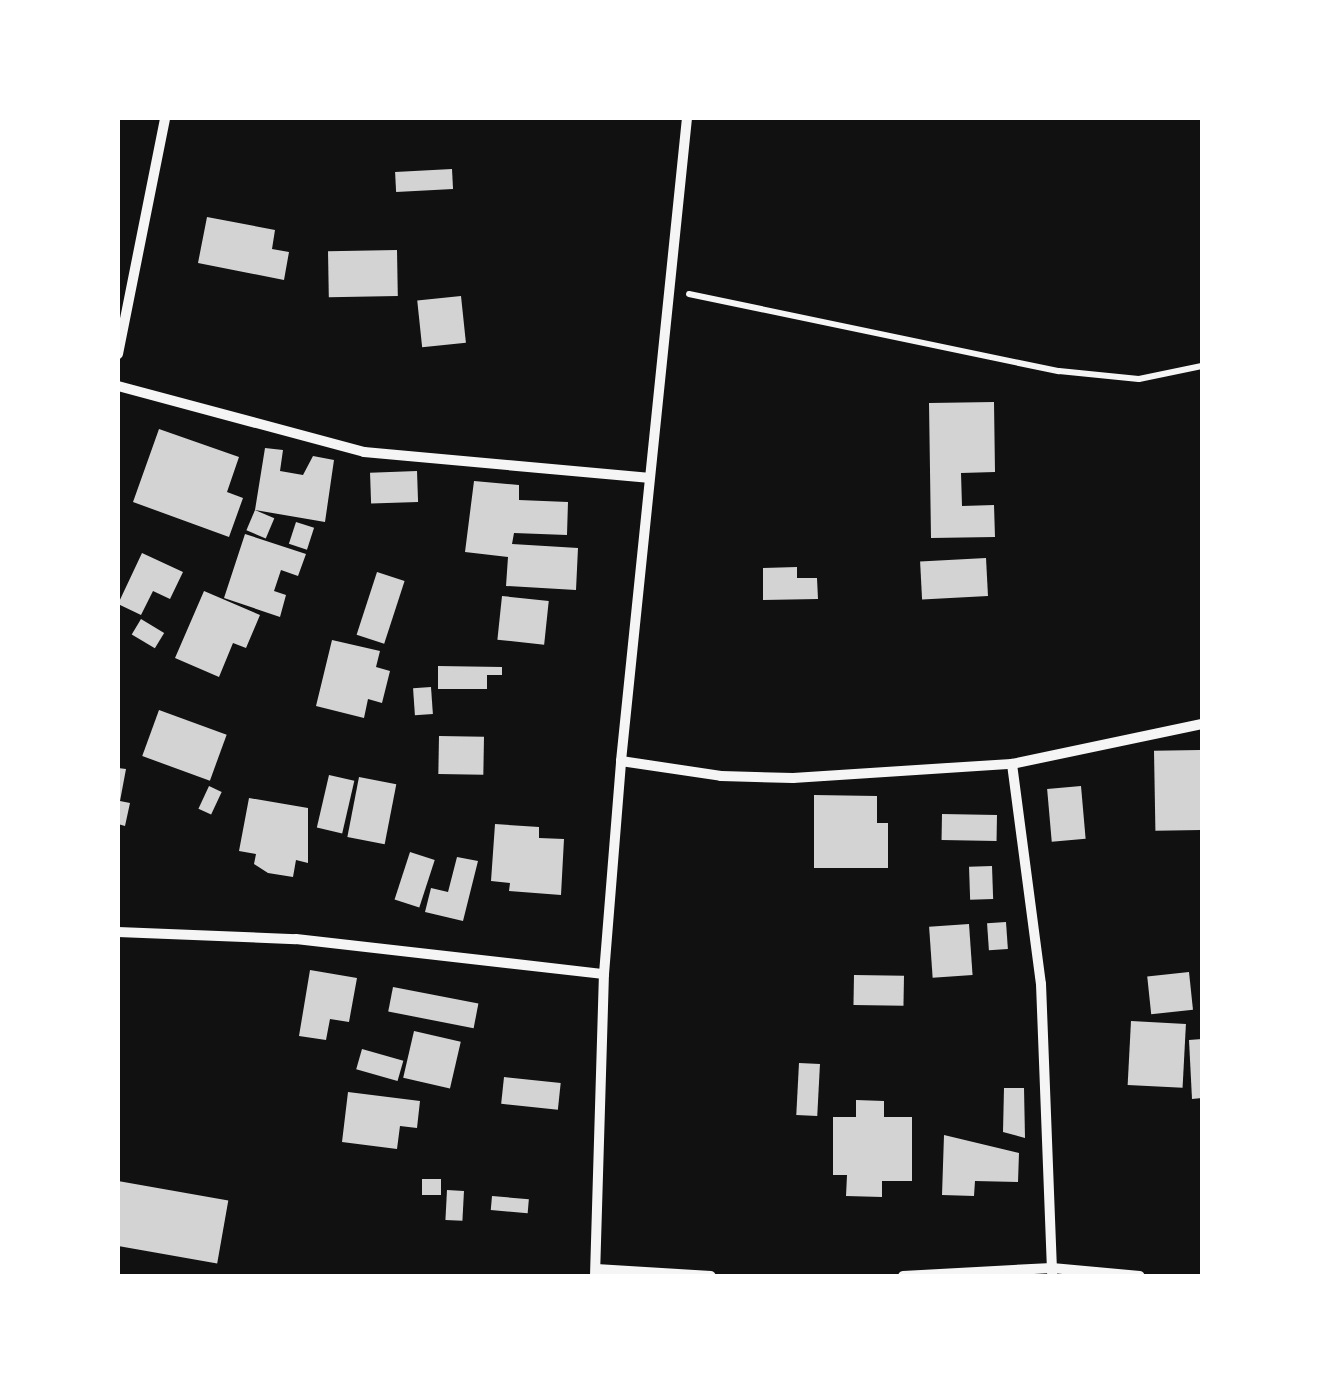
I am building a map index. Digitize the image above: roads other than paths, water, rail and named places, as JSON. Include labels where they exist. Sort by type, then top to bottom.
[{"type":"street","points":[[118,354],[166,118]]},
{"type":"street","points":[[687,118],[674,292],[648,478],[604,974],[596,1273],[711,1276]]},
{"type":"street","points":[[118,386],[364,452],[648,478]]},
{"type":"street","points":[[621,761],[720,776],[793,778],[1012,764],[1202,724]]},
{"type":"street","points":[[1012,764],[1041,984],[1052,1272]]},
{"type":"street","points":[[118,932],[296,939],[604,974]]},
{"type":"street","points":[[903,1276],[1052,1272],[1140,1276]]}]
